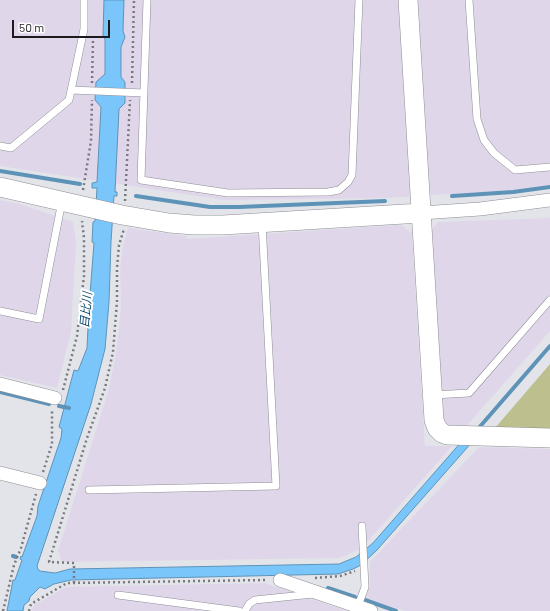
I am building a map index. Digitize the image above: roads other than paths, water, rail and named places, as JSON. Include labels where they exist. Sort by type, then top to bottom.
[{"type":"street","points":[[408,0],[434,420],[437,428],[442,433],[448,435],[550,438]]},
{"type":"street","points":[[0,187],[125,215],[187,225],[262,223],[480,209],[550,208]]},
{"type":"street","points":[[480,209],[550,200]]},
{"type":"street","points":[[0,384],[55,398]]},
{"type":"street","points":[[0,473],[40,483]]},
{"type":"street","points":[[280,580],[365,609]]},
{"type":"lane","points":[[0,146],[11,148],[69,100],[84,29],[84,0]]},
{"type":"lane","points":[[147,0],[141,180],[228,193],[328,192],[339,190],[348,182],[352,175],[359,0]]},
{"type":"lane","points":[[469,0],[477,119],[484,140],[494,153],[516,170],[550,167]]},
{"type":"lane","points":[[71,90],[144,93]]},
{"type":"lane","points":[[0,311],[39,319],[76,203]]},
{"type":"lane","points":[[89,490],[276,486],[262,223]]},
{"type":"lane","points":[[432,395],[469,393],[550,300]]},
{"type":"lane","points":[[362,526],[365,609]]},
{"type":"lane","points":[[245,611],[249,604],[255,600],[319,593]]},
{"type":"lane","points":[[118,595],[209,609],[239,611]]},
{"type":"water","points":[[104,0],[124,0],[123,31],[125,37],[121,47],[121,77],[125,82],[125,103],[119,109],[115,192],[117,192],[117,196],[114,196],[109,302],[105,349],[91,404],[37,566],[38,569],[40,571],[55,573],[70,569],[339,564],[356,557],[373,543],[462,441],[473,441],[377,550],[361,565],[353,569],[338,574],[71,580],[54,584],[45,589],[40,587],[24,605],[23,611],[7,611],[13,580],[15,580],[22,560],[20,559],[21,556],[22,557],[37,516],[38,506],[61,438],[62,429],[59,427],[74,370],[78,371],[87,348],[94,243],[92,242],[93,222],[95,221],[97,188],[92,188],[92,183],[97,182],[101,107],[95,100],[96,82],[105,74],[105,39],[103,36]]},
{"type":"waterway","points":[[0,171],[80,184]]},
{"type":"waterway","points":[[452,196],[513,192],[550,187]]},
{"type":"waterway","points":[[136,196],[210,207],[385,201]]},
{"type":"waterway","points":[[477,430],[550,346]]},
{"type":"waterway","points":[[0,392],[49,404]]},
{"type":"waterway","points":[[59,406],[69,408]]},
{"type":"waterway","points":[[328,588],[355,597]]},
{"type":"waterway","points":[[365,600],[396,611]]},
{"type":"water label","name":"目比川","points":[[86,310]]}]
